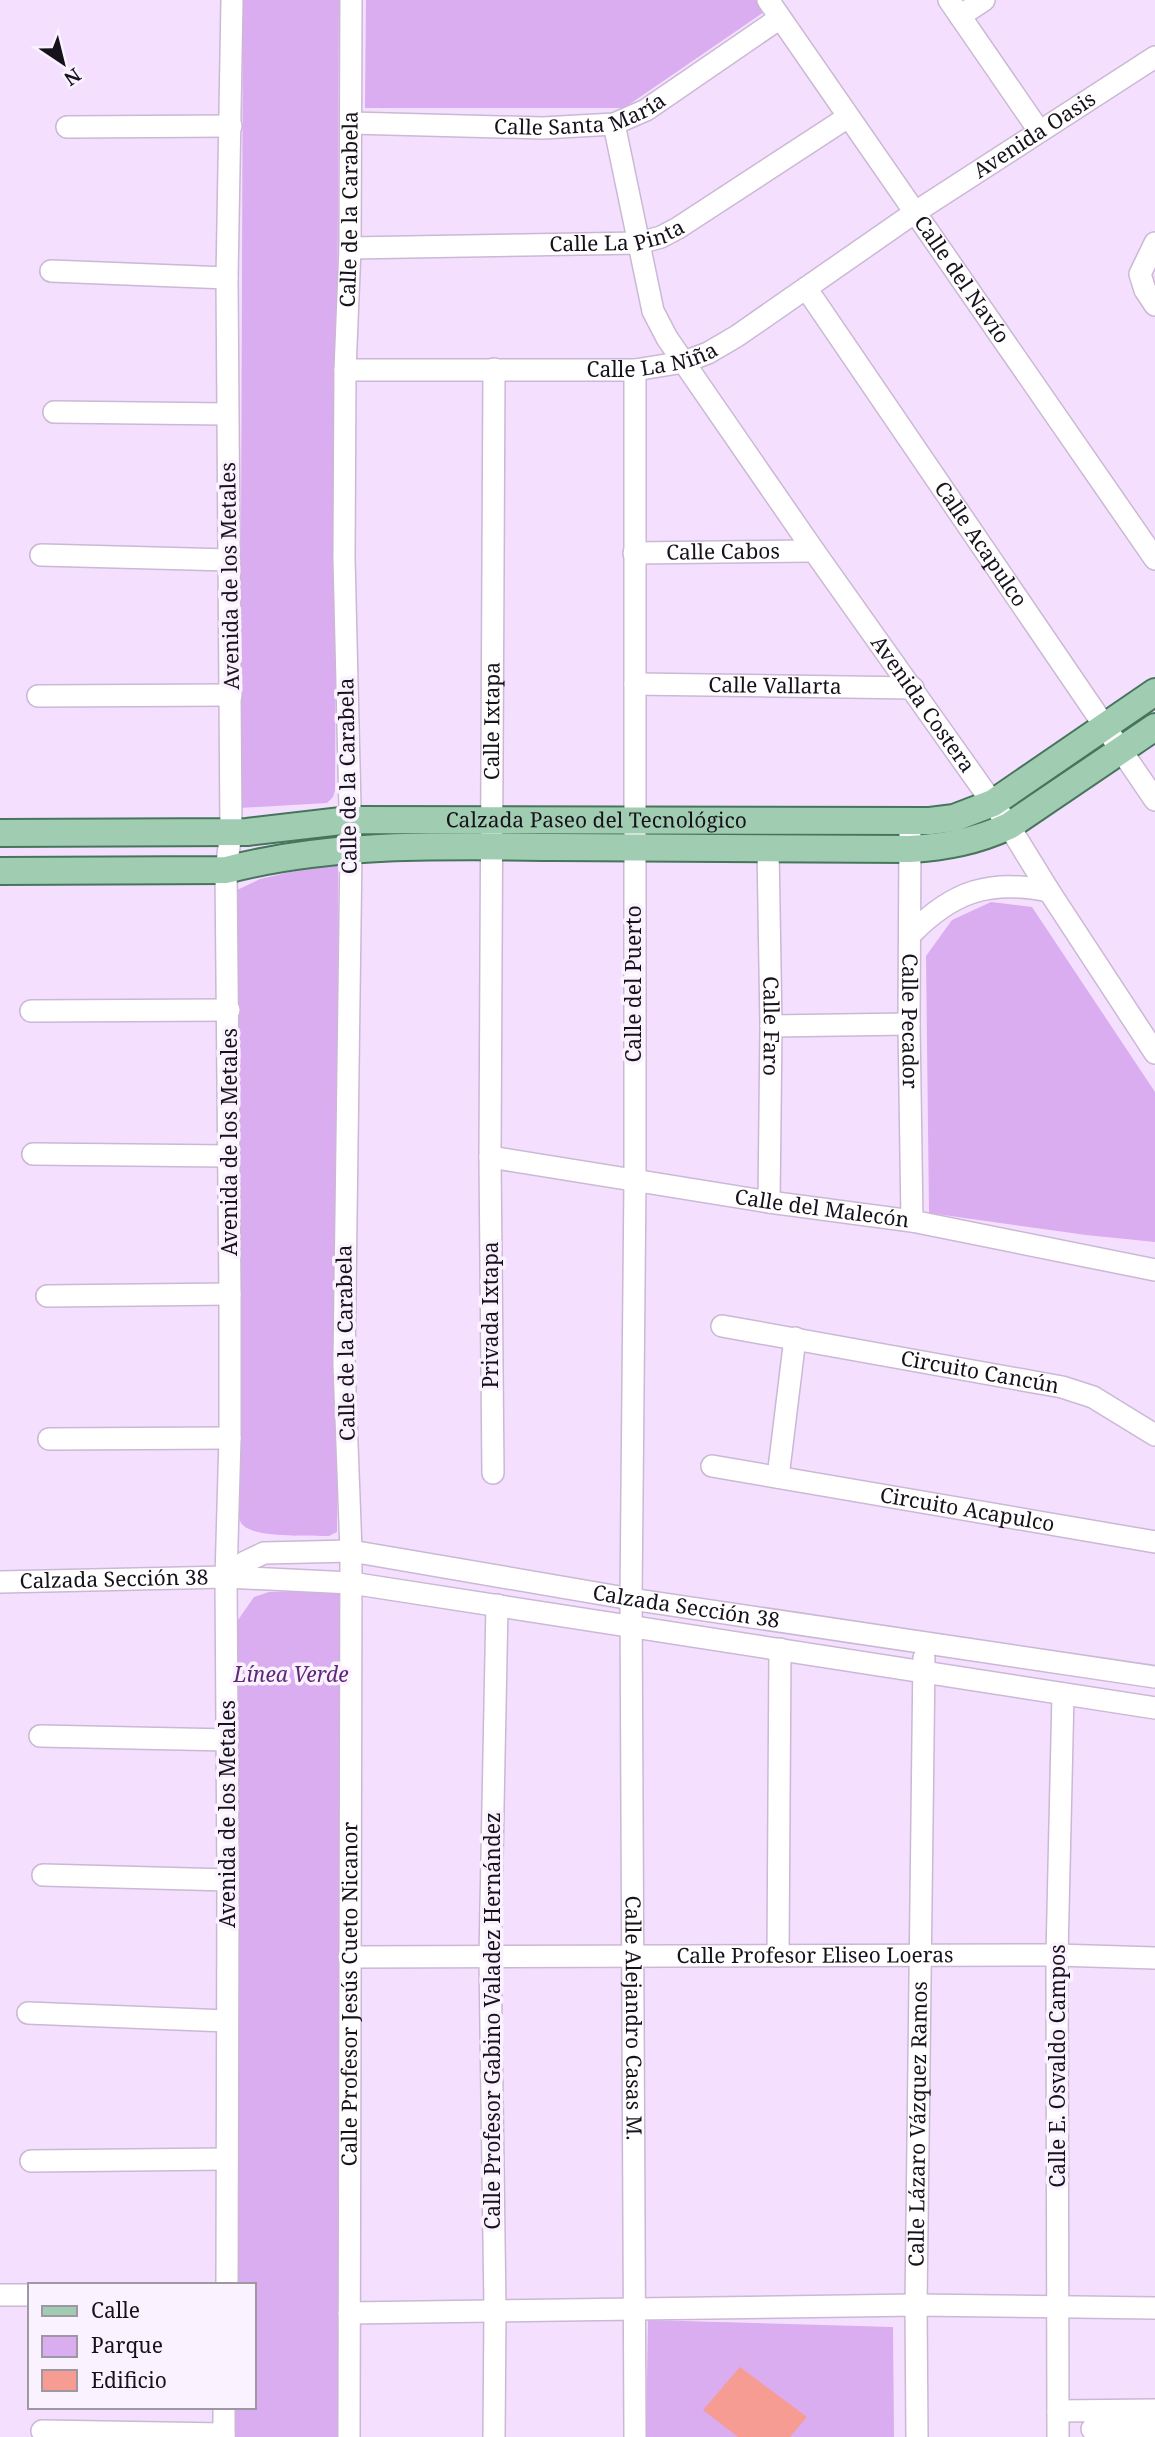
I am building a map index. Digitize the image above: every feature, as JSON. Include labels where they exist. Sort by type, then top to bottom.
[{"type":"main road","name":"Calzada Paseo del Tecnológico","points":[[0,833],[247,832],[350,820],[493,834],[634,835],[954,818],[993,803],[1155,692]]},
{"type":"main road","name":"Calzada Paseo del Tecnológico","points":[[634,835],[768,849],[910,849],[965,843],[1009,827],[1155,727]]},
{"type":"main road","name":"Calzada Paseo del Tecnológico","points":[[0,871],[226,870],[351,849],[493,834]]},
{"type":"street","name":"Avenida de los Metales","points":[[226,2283],[226,1577],[230,1294],[226,870],[231,832],[232,695],[227,278],[232,0]]},
{"type":"street","name":"Calle de la Carabela","points":[[351,0],[350,248],[345,370],[344,558],[351,849],[344,1364],[351,1551]]},
{"type":"street","name":"Calle del Navío","points":[[768,0],[1155,559]]},
{"type":"street","points":[[984,0],[954,8],[1032,122]]},
{"type":"street","name":"Calle Santa María","points":[[351,123],[543,128],[614,124],[646,110],[780,18]]},
{"type":"street","name":"Avenida Oasis","points":[[915,213],[1155,57]]},
{"type":"street","name":"Calle La Pinta","points":[[350,248],[639,243],[661,237],[678,228],[848,117]]},
{"type":"street","points":[[614,124],[653,311],[684,362]]},
{"type":"street","points":[[67,127],[231,126]]},
{"type":"street","name":"Calle La Niña","points":[[345,370],[635,370],[684,362],[708,353],[737,336],[915,213]]},
{"type":"street","points":[[1155,243],[1140,274],[1145,290],[1155,305]]},
{"type":"street","points":[[51,271],[227,278]]},
{"type":"street","name":"Calle Acapulco","points":[[806,288],[1155,800]]},
{"type":"street","name":"Avenida Costera","points":[[684,362],[993,803],[1155,1053]]},
{"type":"street","name":"Calle Ixtapa","points":[[490,1157],[494,369]]},
{"type":"street","name":"Calle del Puerto","points":[[631,1598],[635,1179],[635,370]]},
{"type":"street","points":[[54,412],[227,414]]},
{"type":"street","name":"Calle Cabos","points":[[634,553],[814,551]]},
{"type":"street","points":[[41,555],[229,560]]},
{"type":"street","name":"Calle Vallarta","points":[[635,684],[913,688]]},
{"type":"street","points":[[38,696],[232,695]]},
{"type":"street","name":"Calle Pecador","points":[[911,821],[909,1024],[912,1221]]},
{"type":"street","name":"Calle Faro","points":[[768,849],[771,1026],[769,1202]]},
{"type":"street","points":[[911,934],[929,915],[950,901],[973,891],[998,886],[1024,886],[1049,891]]},
{"type":"street","points":[[31,1011],[229,1010]]},
{"type":"street","points":[[771,1026],[909,1024]]},
{"type":"street","points":[[33,1154],[229,1156]]},
{"type":"street","name":"Calle del Malecón","points":[[490,1157],[769,1202],[912,1221],[1154,1269]]},
{"type":"street","name":"Privada Ixtapa","points":[[490,1157],[493,1473]]},
{"type":"street","points":[[47,1296],[230,1294]]},
{"type":"street","name":"Circuito Cancún","points":[[722,1326],[1062,1387],[1093,1397],[1155,1435]]},
{"type":"street","points":[[712,1465],[778,1477],[794,1338]]},
{"type":"street","points":[[49,1439],[230,1438]]},
{"type":"street","name":"Circuito Acapulco","points":[[778,1477],[1155,1542]]},
{"type":"street","name":"Calzada Sección 38","points":[[226,1577],[245,1562],[264,1553],[351,1551],[631,1598],[1155,1677]]},
{"type":"street","name":"Calle Profesor Jesús Cueto Nicanor","points":[[349,2437],[351,1551]]},
{"type":"street","name":"Calzada Sección 38","points":[[0,1582],[226,1577],[351,1583],[1155,1708]]},
{"type":"street","name":"Calle Alejandro Casas M.","points":[[631,1598],[635,2437]]},
{"type":"street","name":"Calle Profesor Gabino Valadez Hernández","points":[[494,2437],[495,2309],[489,1958],[497,1605]]},
{"type":"street","name":"Calle Lázaro Vázquez Ramos","points":[[917,2437],[922,1671],[926,1642]]},
{"type":"street","points":[[778,1956],[780,1649]]},
{"type":"street","name":"Calle E. Osvaldo Campos","points":[[1058,2437],[1057,1955],[1063,1694]]},
{"type":"street","points":[[40,1736],[228,1740]]},
{"type":"street","points":[[43,1875],[228,1880]]},
{"type":"street","name":"Calle Profesor Eliseo Loeras","points":[[349,1957],[1057,1955],[1155,1958]]},
{"type":"street","points":[[27,2013],[227,2021]]},
{"type":"street","points":[[31,2161],[227,2159]]},
{"type":"street","points":[[0,2295],[28,2295]]},
{"type":"street","points":[[349,2313],[916,2305],[1155,2308]]},
{"type":"street","points":[[42,2431],[224,2435],[224,2409]]},
{"type":"street","points":[[1058,2411],[1155,2410]]},
{"type":"street","points":[[1092,2429],[1155,2429]]},
{"type":"green space","points":[[243,0],[339,0],[335,790],[327,803],[240,808]]},
{"type":"green space","points":[[366,0],[756,0],[764,12],[624,108],[365,108]]},
{"type":"green space","points":[[338,861],[337,1532],[329,1536],[297,1536],[251,1530],[240,1521],[238,1511],[235,891],[260,879]]},
{"type":"green space","points":[[991,902],[1032,907],[1155,1092],[1155,1242],[929,1213],[926,956],[952,920]]},
{"type":"green space","name":"Línea Verde","points":[[345,1590],[341,2437],[236,2437],[236,2409],[256,2409],[256,2283],[236,2283],[238,1620],[254,1597],[269,1592]]},
{"type":"green space","points":[[648,2320],[893,2327],[894,2437],[646,2437]]},
{"type":"building","points":[[740,2367],[807,2417],[790,2437],[738,2437],[703,2410]]}]
